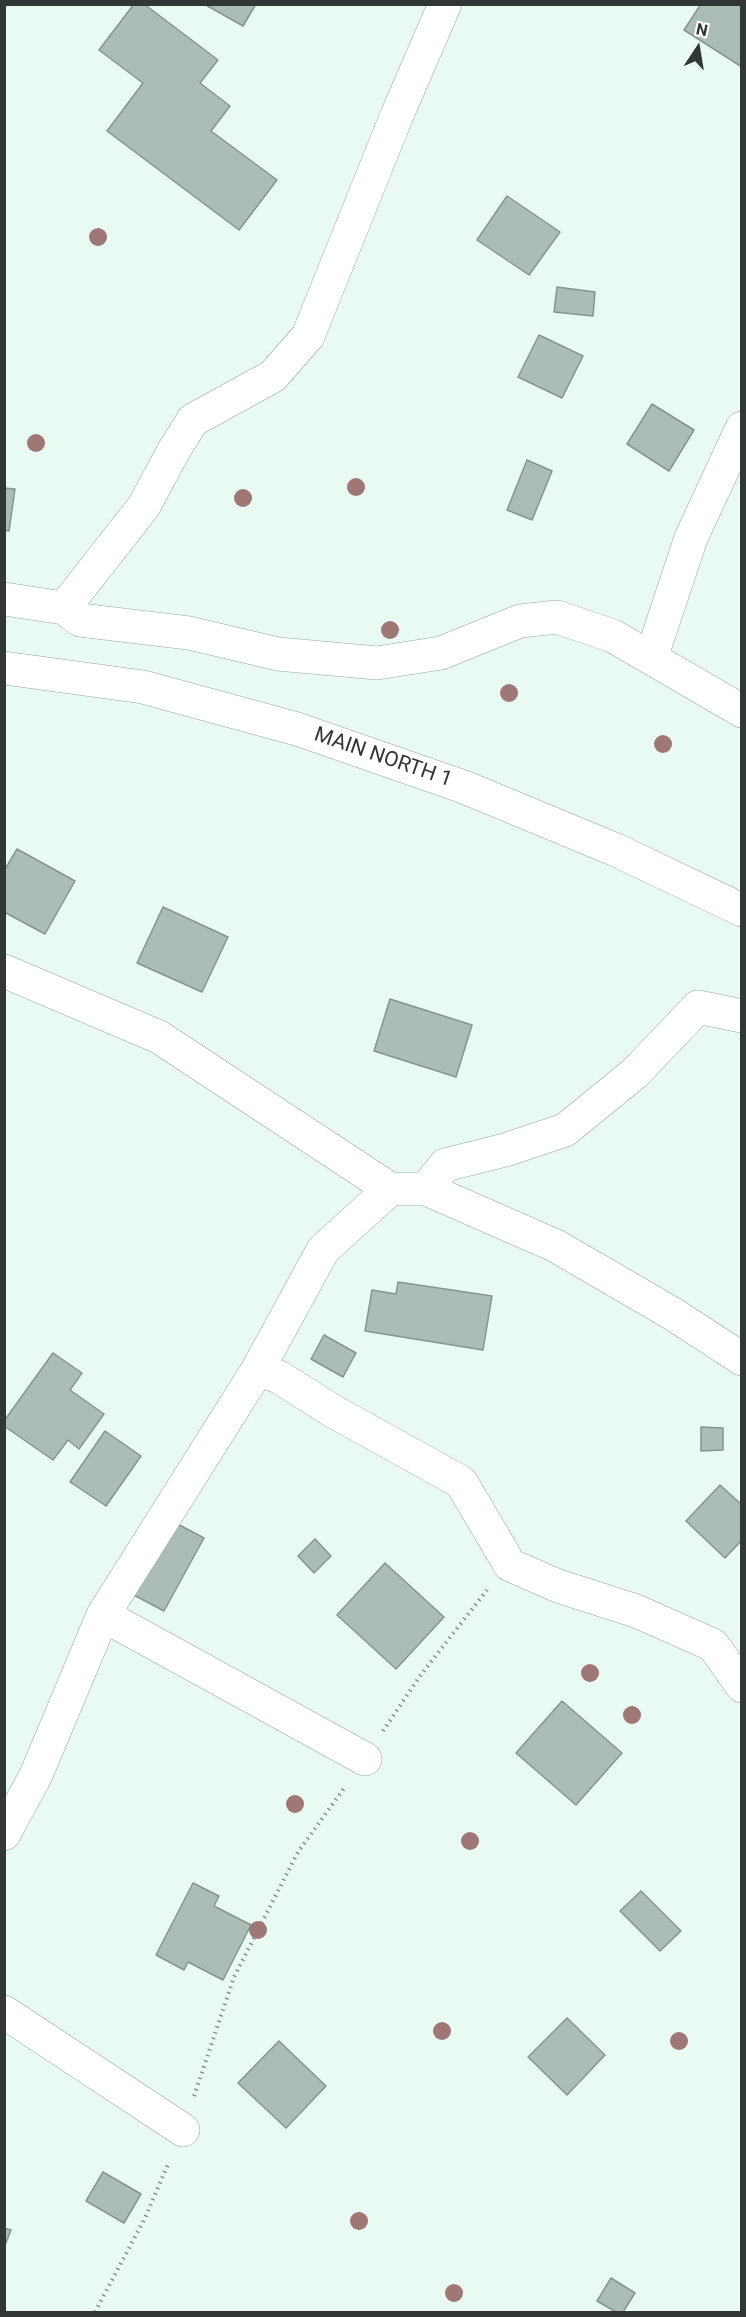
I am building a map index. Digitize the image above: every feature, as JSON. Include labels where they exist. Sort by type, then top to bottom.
[{"type":"street","points":[[64,608],[144,506],[193,420],[273,376],[309,336],[396,115],[445,4]]},
{"type":"street","points":[[651,658],[691,537],[741,428]]},
{"type":"street","points":[[4,599],[64,608],[80,620],[189,633],[278,654],[377,663],[441,653],[520,621],[557,618],[613,636],[741,711]]},
{"type":"street","name":"MAIN NORTH 1","points":[[4,668],[143,687],[297,729],[465,787],[616,850],[741,910]]},
{"type":"street","points":[[4,971],[159,1037],[390,1189],[426,1189],[556,1246],[673,1314],[741,1359]]},
{"type":"street","points":[[426,1189],[445,1165],[505,1150],[565,1130],[635,1072],[698,1007],[741,1016]]},
{"type":"street","points":[[4,1834],[36,1775],[103,1615],[258,1369],[323,1250],[390,1189]]},
{"type":"street","points":[[258,1369],[279,1377],[332,1410],[460,1482],[510,1565],[558,1586],[636,1611],[713,1645],[741,1686]]},
{"type":"street","points":[[103,1615],[365,1759]]},
{"type":"street","points":[[4,2012],[183,2130]]},
{"type":"path","points":[[95,2313],[145,2218],[183,2130],[234,1977],[298,1852],[365,1759],[420,1676],[476,1601],[510,1565]]},
{"type":"building","points":[[134,4],[144,4],[218,60],[200,83],[230,106],[211,131],[277,180],[239,230],[107,131],[143,83],[99,50]]},
{"type":"building","points":[[204,4],[256,4],[243,26]]},
{"type":"building","points":[[701,4],[742,4],[742,67],[684,30]]},
{"type":"building","points":[[507,196],[560,232],[529,275],[477,240]]},
{"type":"building","points":[[557,287],[595,292],[593,316],[554,312]]},
{"type":"building","points":[[539,335],[583,356],[562,398],[518,377]]},
{"type":"building","points":[[652,404],[694,430],[669,471],[627,444]]},
{"type":"building","points":[[527,460],[552,471],[532,520],[507,510]]},
{"type":"building","points":[[4,488],[15,489],[9,531],[4,530]]},
{"type":"building","points":[[17,849],[75,881],[45,934],[4,912],[4,871]]},
{"type":"building","points":[[163,907],[228,937],[202,992],[137,963]]},
{"type":"building","points":[[390,999],[472,1025],[456,1077],[374,1051]]},
{"type":"building","points":[[398,1282],[492,1296],[483,1350],[365,1331],[372,1290],[396,1294]]},
{"type":"building","points":[[324,1335],[356,1353],[343,1377],[311,1359]]},
{"type":"building","points":[[53,1353],[82,1373],[70,1390],[104,1414],[79,1449],[68,1440],[53,1460],[4,1426],[4,1421]]},
{"type":"building","points":[[701,1427],[723,1428],[723,1450],[701,1451]]},
{"type":"building","points":[[105,1431],[141,1456],[106,1506],[70,1482]]},
{"type":"building","points":[[720,1485],[742,1505],[742,1540],[725,1558],[686,1521]]},
{"type":"building","points":[[170,1520],[204,1538],[164,1611],[130,1593]]},
{"type":"building","points":[[315,1539],[331,1556],[314,1573],[298,1556]]},
{"type":"building","points":[[385,1563],[444,1617],[396,1669],[337,1615]]},
{"type":"building","points":[[562,1701],[622,1753],[576,1805],[516,1753]]},
{"type":"building","points":[[193,1883],[219,1896],[214,1906],[251,1925],[223,1980],[188,1962],[184,1970],[156,1955]]},
{"type":"building","points":[[641,1891],[681,1931],[660,1951],[620,1911]]},
{"type":"building","points":[[567,2018],[605,2055],[567,2095],[528,2057]]},
{"type":"building","points":[[279,2041],[326,2086],[286,2128],[238,2083]]},
{"type":"building","points":[[103,2172],[141,2194],[124,2223],[86,2201]]},
{"type":"building","points":[[4,2228],[11,2230],[4,2248]]},
{"type":"building","points":[[611,2278],[635,2293],[623,2312],[616,2312],[597,2301]]}]
